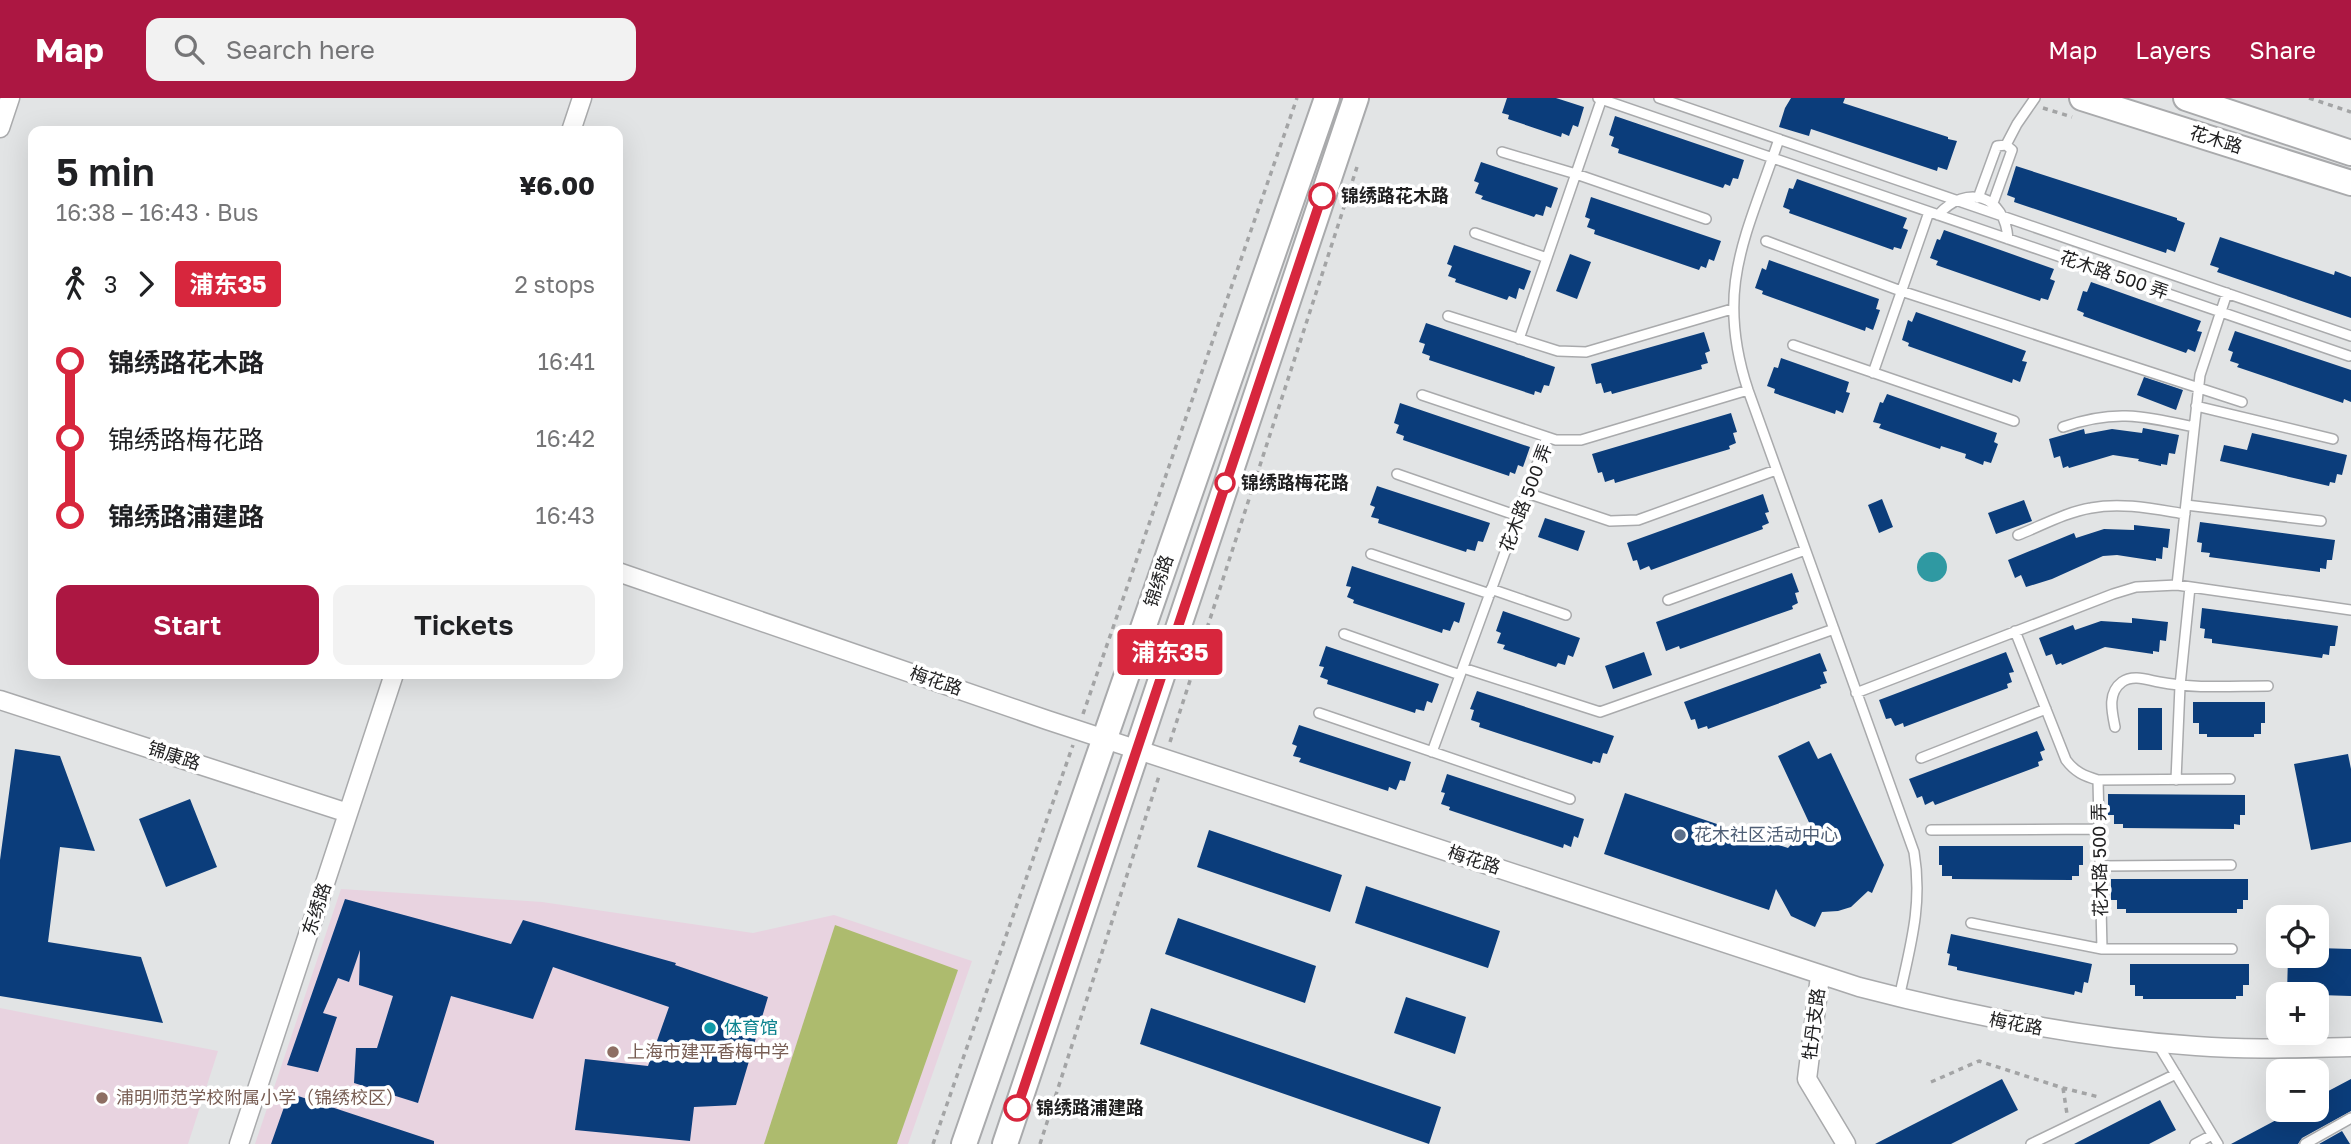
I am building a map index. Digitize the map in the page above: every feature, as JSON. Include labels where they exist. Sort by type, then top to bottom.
[{"type":"main road","name":"锦绣路","points":[[964,1144],[1327,98]]},
{"type":"main road","name":"锦绣路","points":[[1005,1144],[1356,98]]},
{"type":"main road","name":"花木路","points":[[2082,98],[2351,183]]},
{"type":"main road","name":"花木路","points":[[2186,98],[2351,153]]},
{"type":"street","points":[[0,128],[10,98]]},
{"type":"street","points":[[573,126],[582,98]]},
{"type":"street","name":"梅花路","points":[[623,574],[1078,730],[1820,976],[1899,998],[2009,1023],[2157,1043],[2247,1048],[2351,1047]]},
{"type":"street","name":"东绣路","points":[[239,1144],[392,679]]},
{"type":"street","name":"锦康路","points":[[0,700],[348,813]]},
{"type":"street","name":"牡丹支路","points":[[1820,976],[1807,1079],[1846,1144]]},
{"type":"lane","name":"花木路 500 弄","points":[[1519,339],[1601,98],[2348,356]]},
{"type":"lane","points":[[1659,98],[2351,336]]},
{"type":"lane","points":[[2007,145],[2017,124],[2035,98]]},
{"type":"lane","points":[[1779,139],[1747,226],[1736,276],[1732,309],[1737,353],[1776,470],[1908,833],[1917,873],[1917,915],[1899,998]]},
{"type":"lane","points":[[1978,198],[1997,146],[2007,145]]},
{"type":"lane","points":[[1993,203],[2012,150],[2007,145]]},
{"type":"lane","points":[[1502,152],[1576,174],[1706,219]]},
{"type":"lane","points":[[1873,373],[1901,291],[1934,213],[1956,200],[1978,198],[1993,203],[2004,217],[2008,239]]},
{"type":"lane","points":[[1475,233],[1547,258]]},
{"type":"lane","points":[[1766,241],[1901,291],[2242,402]]},
{"type":"lane","points":[[2177,585],[2198,387],[2227,293]]},
{"type":"lane","points":[[1448,316],[1558,351],[1586,352],[1732,309]]},
{"type":"lane","points":[[1793,345],[2014,421]]},
{"type":"lane","name":"花木路 500 弄","points":[[1432,752],[1547,437],[1568,442],[1581,440],[1748,390]]},
{"type":"lane","points":[[1422,395],[1547,437]]},
{"type":"lane","points":[[2196,406],[2333,439]]},
{"type":"lane","points":[[2063,427],[2089,418],[2116,415],[2141,416],[2194,427]]},
{"type":"lane","points":[[1527,493],[1610,521],[1624,523],[1776,470]]},
{"type":"lane","points":[[1397,474],[1518,516]]},
{"type":"lane","points":[[2018,535],[2084,509],[2128,505],[2321,521]]},
{"type":"lane","points":[[1668,600],[1805,550]]},
{"type":"lane","points":[[1371,554],[1566,615]]},
{"type":"lane","points":[[1856,693],[2136,587],[2177,585],[2351,610]]},
{"type":"lane","points":[[2176,780],[2180,686],[2190,587]]},
{"type":"lane","points":[[1344,634],[1600,712],[1834,629]]},
{"type":"lane","name":"花木路 500 弄","points":[[2015,631],[2066,760],[2073,770],[2098,780],[2102,949]]},
{"type":"lane","points":[[2115,727],[2111,710],[2115,690],[2121,683],[2135,678],[2180,686],[2268,686]]},
{"type":"lane","points":[[1921,758],[2046,709]]},
{"type":"lane","points":[[1319,713],[1570,799]]},
{"type":"lane","points":[[2098,780],[2230,779]]},
{"type":"lane","points":[[1931,830],[2099,829]]},
{"type":"lane","points":[[2100,866],[2231,866]]},
{"type":"lane","points":[[1971,923],[2102,949],[2232,949]]},
{"type":"lane","points":[[2157,1043],[2218,1144]]},
{"type":"lane","points":[[2031,1144],[2049,1140],[2068,1126],[2176,1074]]},
{"type":"lane","points":[[2305,1144],[2351,1118]]},
{"type":"lane","points":[[2194,1144],[2212,1135]]},
{"type":"path","points":[[933,1144],[1297,98]]},
{"type":"path","points":[[2309,98],[2351,113]]},
{"type":"path","points":[[1040,1144],[1358,164]]},
{"type":"path","points":[[1931,1082],[1979,1060],[2063,1088],[2122,1100]]},
{"type":"path","points":[[2063,1088],[2068,1126]]},
{"type":"shaded area","name":"上海市建平香梅中学","points":[[341,889],[542,902],[753,933],[834,915],[972,961],[908,1144],[255,1144]]},
{"type":"shaded area","name":"浦明师范学校附属小学（锦绣校区）","points":[[0,1008],[218,1051],[188,1144],[0,1144]]},
{"type":"green space","points":[[835,925],[958,970],[897,1144],[764,1144]]},
{"type":"water","points":[[1932,552],[1943,556],[1947,567],[1943,578],[1932,582],[1921,578],[1917,567],[1921,556]]},
{"type":"building","points":[[1507,98],[1556,98],[1584,107],[1578,127],[1573,125],[1569,136],[1562,133],[1561,137],[1508,119],[1509,115],[1502,113]]},
{"type":"building","points":[[1791,98],[1845,98],[1843,103],[1957,141],[1947,170],[1938,167],[1937,171],[1811,129],[1809,136],[1779,127]]},
{"type":"building","points":[[1615,116],[1744,160],[1738,179],[1733,178],[1730,186],[1725,184],[1723,188],[1618,153],[1619,149],[1611,146],[1614,137],[1609,135]]},
{"type":"building","points":[[1481,162],[1558,188],[1551,208],[1546,206],[1543,216],[1536,214],[1534,217],[1481,199],[1483,196],[1475,193],[1479,183],[1474,181]]},
{"type":"building","points":[[2016,166],[2177,218],[2185,223],[2175,252],[2167,249],[2166,253],[2014,202],[2015,198],[2007,195]]},
{"type":"building","points":[[1797,179],[1907,218],[1903,228],[1908,230],[1901,249],[1894,247],[1893,250],[1789,213],[1790,210],[1783,207],[1789,188],[1793,189]]},
{"type":"building","points":[[1591,197],[1721,241],[1714,261],[1709,259],[1706,268],[1701,266],[1699,270],[1594,234],[1595,230],[1587,227],[1590,219],[1585,217]]},
{"type":"building","points":[[1944,230],[2054,269],[2050,279],[2055,281],[2048,300],[2041,298],[2040,301],[1936,265],[1938,261],[1930,258],[1937,239],[1940,240]]},
{"type":"building","points":[[2220,237],[2334,275],[2335,271],[2351,277],[2351,318],[2217,272],[2219,268],[2210,265]]},
{"type":"building","points":[[1454,245],[1531,271],[1524,290],[1519,288],[1516,299],[1509,296],[1507,300],[1455,282],[1456,279],[1448,276],[1452,266],[1447,264]]},
{"type":"building","points":[[1570,254],[1591,262],[1577,299],[1556,291]]},
{"type":"building","points":[[1769,260],[1879,299],[1876,309],[1880,310],[1873,330],[1866,327],[1865,331],[1762,294],[1763,291],[1755,288],[1762,268],[1766,270]]},
{"type":"building","points":[[2091,282],[2201,321],[2197,331],[2202,332],[2195,352],[2188,349],[2186,353],[2083,316],[2084,313],[2077,310],[2083,291],[2087,292]]},
{"type":"building","points":[[1916,312],[2026,351],[2022,361],[2027,362],[2020,382],[2013,379],[2012,383],[1908,346],[1909,343],[1902,340],[1908,320],[1912,322]]},
{"type":"building","points":[[1426,323],[1555,367],[1549,386],[1544,385],[1541,393],[1535,391],[1534,395],[1429,360],[1430,356],[1422,353],[1425,344],[1419,342]]},
{"type":"building","points":[[2235,331],[2351,370],[2351,402],[2344,399],[2343,403],[2237,367],[2239,364],[2230,361],[2233,352],[2228,350]]},
{"type":"building","points":[[1704,332],[1710,351],[1705,353],[1708,363],[1701,365],[1702,369],[1612,394],[1611,391],[1604,393],[1601,383],[1596,384],[1591,364]]},
{"type":"building","points":[[1781,358],[1849,382],[1846,392],[1850,393],[1843,413],[1836,410],[1835,414],[1774,393],[1775,389],[1767,386],[1774,367],[1778,368]]},
{"type":"building","points":[[2144,377],[2183,390],[2176,410],[2137,395]]},
{"type":"building","points":[[1887,394],[1997,433],[1994,442],[1998,444],[1991,463],[1984,461],[1983,465],[1965,458],[1966,454],[1941,446],[1940,449],[1879,428],[1881,424],[1873,422],[1880,402],[1883,403]]},
{"type":"building","points":[[1400,403],[1530,447],[1523,467],[1518,465],[1515,474],[1510,472],[1509,476],[1403,440],[1404,436],[1396,433],[1399,425],[1394,423]]},
{"type":"building","points":[[1731,413],[1737,432],[1733,433],[1736,443],[1729,446],[1730,449],[1615,483],[1614,479],[1605,482],[1602,472],[1598,473],[1592,454]]},
{"type":"building","points":[[2143,428],[2179,435],[2175,454],[2169,453],[2167,465],[2113,455],[2063,468],[2060,456],[2054,458],[2049,439],[2084,429],[2085,434],[2112,429],[2142,433]]},
{"type":"building","points":[[2252,433],[2347,455],[2342,475],[2337,474],[2335,483],[2330,482],[2329,486],[2220,461],[2224,445],[2247,450]]},
{"type":"building","points":[[1377,486],[1490,523],[1483,542],[1478,541],[1475,551],[1467,549],[1466,552],[1378,523],[1379,519],[1371,517],[1375,507],[1370,505]]},
{"type":"building","points":[[1763,494],[1769,512],[1765,513],[1769,523],[1762,526],[1763,529],[1651,570],[1649,566],[1640,570],[1637,560],[1633,561],[1627,543]]},
{"type":"building","points":[[1882,499],[1893,527],[1879,533],[1868,505]]},
{"type":"building","points":[[2024,500],[2032,521],[1996,534],[1988,513]]},
{"type":"building","points":[[1545,518],[1585,531],[1578,551],[1538,537]]},
{"type":"building","points":[[2200,522],[2335,540],[2332,560],[2327,560],[2326,569],[2320,568],[2320,572],[2209,557],[2210,553],[2201,552],[2202,543],[2197,542]]},
{"type":"building","points":[[2134,525],[2170,529],[2168,548],[2163,547],[2162,559],[2156,558],[2156,561],[2117,555],[2103,556],[2052,579],[2026,587],[2021,575],[2015,578],[2008,560],[2074,533],[2076,538],[2104,529],[2134,530]]},
{"type":"building","points":[[1352,566],[1465,603],[1459,623],[1454,621],[1450,631],[1443,629],[1442,633],[1353,603],[1354,600],[1347,597],[1351,587],[1346,586]]},
{"type":"building","points":[[1792,573],[1799,592],[1795,593],[1798,603],[1792,606],[1793,609],[1680,649],[1679,646],[1666,651],[1656,622]]},
{"type":"building","points":[[2202,608],[2338,626],[2335,646],[2330,646],[2329,655],[2323,654],[2322,658],[2212,643],[2212,639],[2204,638],[2205,629],[2200,628]]},
{"type":"building","points":[[1503,611],[1580,638],[1573,657],[1568,655],[1565,665],[1558,663],[1556,667],[1503,649],[1505,645],[1497,643],[1501,633],[1496,631]]},
{"type":"building","points":[[2132,618],[2168,622],[2166,641],[2160,640],[2159,652],[2153,651],[2153,654],[2105,647],[2056,665],[2052,654],[2046,656],[2039,638],[2073,625],[2075,630],[2101,621],[2132,623]]},
{"type":"building","points":[[1326,646],[1439,684],[1432,703],[1427,701],[1424,711],[1416,709],[1415,713],[1327,684],[1328,680],[1320,677],[1324,667],[1319,666]]},
{"type":"building","points":[[1644,652],[1652,675],[1613,689],[1605,666]]},
{"type":"building","points":[[2006,652],[2014,672],[2009,673],[2012,682],[2007,684],[2008,688],[1904,727],[1903,723],[1895,726],[1891,718],[1886,719],[1879,700]]},
{"type":"building","points":[[1820,653],[1827,671],[1823,672],[1827,683],[1820,685],[1821,688],[1708,729],[1707,726],[1698,729],[1695,719],[1691,720],[1684,702]]},
{"type":"building","points":[[1477,691],[1614,736],[1607,754],[1603,753],[1600,763],[1593,761],[1592,764],[1479,727],[1480,723],[1471,720],[1474,710],[1470,709]]},
{"type":"building","points":[[2193,702],[2265,702],[2265,723],[2261,723],[2261,734],[2254,734],[2254,737],[2207,737],[2207,734],[2199,734],[2199,723],[2193,723]]},
{"type":"building","points":[[2138,708],[2162,708],[2162,750],[2138,750]]},
{"type":"building","points":[[1299,725],[1411,762],[1405,781],[1400,780],[1396,790],[1389,787],[1388,791],[1299,762],[1301,758],[1293,756],[1297,746],[1292,744]]},
{"type":"building","points":[[2037,731],[2045,750],[2040,752],[2043,760],[2038,762],[2039,766],[1935,805],[1933,801],[1925,805],[1922,796],[1917,798],[1909,779]]},
{"type":"building","name":"花木社区活动中心","points":[[1809,741],[1818,759],[1831,753],[1884,865],[1872,893],[1868,891],[1851,907],[1822,912],[1815,927],[1791,916],[1776,889],[1769,910],[1604,854],[1625,793],[1788,848],[1796,839],[1813,831],[1778,756]]},
{"type":"building","points":[[15,749],[60,756],[95,851],[60,847],[48,942],[141,957],[163,1023],[0,996],[0,860]]},
{"type":"building","points":[[2348,754],[2351,769],[2351,842],[2311,850],[2294,764]]},
{"type":"building","points":[[1447,774],[1584,819],[1578,838],[1574,836],[1571,847],[1564,844],[1563,848],[1449,810],[1450,807],[1441,804],[1445,793],[1441,792]]},
{"type":"building","points":[[2108,794],[2245,795],[2245,815],[2240,815],[2240,825],[2234,824],[2234,829],[2123,828],[2123,824],[2114,824],[2114,815],[2108,815]]},
{"type":"building","points":[[190,799],[217,867],[166,887],[139,819]]},
{"type":"building","points":[[1209,830],[1342,875],[1330,912],[1197,867]]},
{"type":"building","points":[[1939,846],[2083,846],[2083,865],[2079,865],[2079,876],[2072,876],[2072,880],[1952,879],[1952,876],[1942,876]]},
{"type":"building","points":[[2111,879],[2248,879],[2248,900],[2243,900],[2243,909],[2237,909],[2237,913],[2126,913],[2126,909],[2117,909],[2117,900],[2111,900]]},
{"type":"building","points":[[1366,886],[1500,931],[1488,968],[1355,923]]},
{"type":"building","points":[[345,899],[511,944],[523,920],[676,963],[675,965],[768,997],[736,1105],[694,1107],[690,1141],[575,1130],[585,1059],[648,1066],[669,1007],[553,967],[533,1019],[451,996],[418,1103],[354,1083],[356,1048],[377,1048],[393,996],[359,985],[360,950],[349,982],[338,978],[323,1013],[337,1017],[318,1072],[287,1065]]},
{"type":"building","points":[[1178,918],[1316,966],[1305,1003],[1165,954]]},
{"type":"building","points":[[1951,934],[2092,964],[2088,983],[2084,982],[2082,993],[2075,991],[2074,995],[1957,970],[1957,967],[1948,965],[1950,954],[1947,953]]},
{"type":"building","points":[[2329,948],[2351,949],[2351,996],[2329,995],[2329,982],[2287,982],[2288,968],[2329,968]]},
{"type":"building","points":[[2130,964],[2249,964],[2249,985],[2243,985],[2243,996],[2236,996],[2236,999],[2143,999],[2143,996],[2135,996],[2135,985],[2130,985]]},
{"type":"building","points":[[1406,997],[1466,1017],[1455,1054],[1394,1033]]},
{"type":"building","points":[[1151,1008],[1441,1107],[1429,1144],[1140,1044]]},
{"type":"building","points":[[2002,1079],[2018,1110],[1951,1144],[1875,1144]]},
{"type":"building","points":[[2351,1079],[2351,1111],[2302,1138],[2298,1144],[2231,1144],[2272,1122],[2329,1122],[2329,1091]]},
{"type":"building","points":[[289,1093],[434,1141],[434,1144],[271,1144]]},
{"type":"building","points":[[2160,1100],[2176,1130],[2149,1144],[2074,1144]]},
{"type":"building","points":[[2342,1131],[2350,1144],[2319,1144]]},
{"type":"bus line","name":"浦东35","points":[[1017,1108],[1322,196]]},
{"type":"place","name":"锦绣路花木路","points":[[1322,196]]},
{"type":"place","name":"锦绣路梅花路","points":[[1225,483]]},
{"type":"place","name":"花木社区活动中心","points":[[1680,835]]},
{"type":"place","name":"体育馆","points":[[710,1028]]},
{"type":"place","name":"上海市建平香梅中学","points":[[613,1052]]},
{"type":"place","name":"浦明师范学校附属小学（锦绣校区）","points":[[102,1098]]},
{"type":"place","name":"锦绣路浦建路","points":[[1017,1108]]}]
